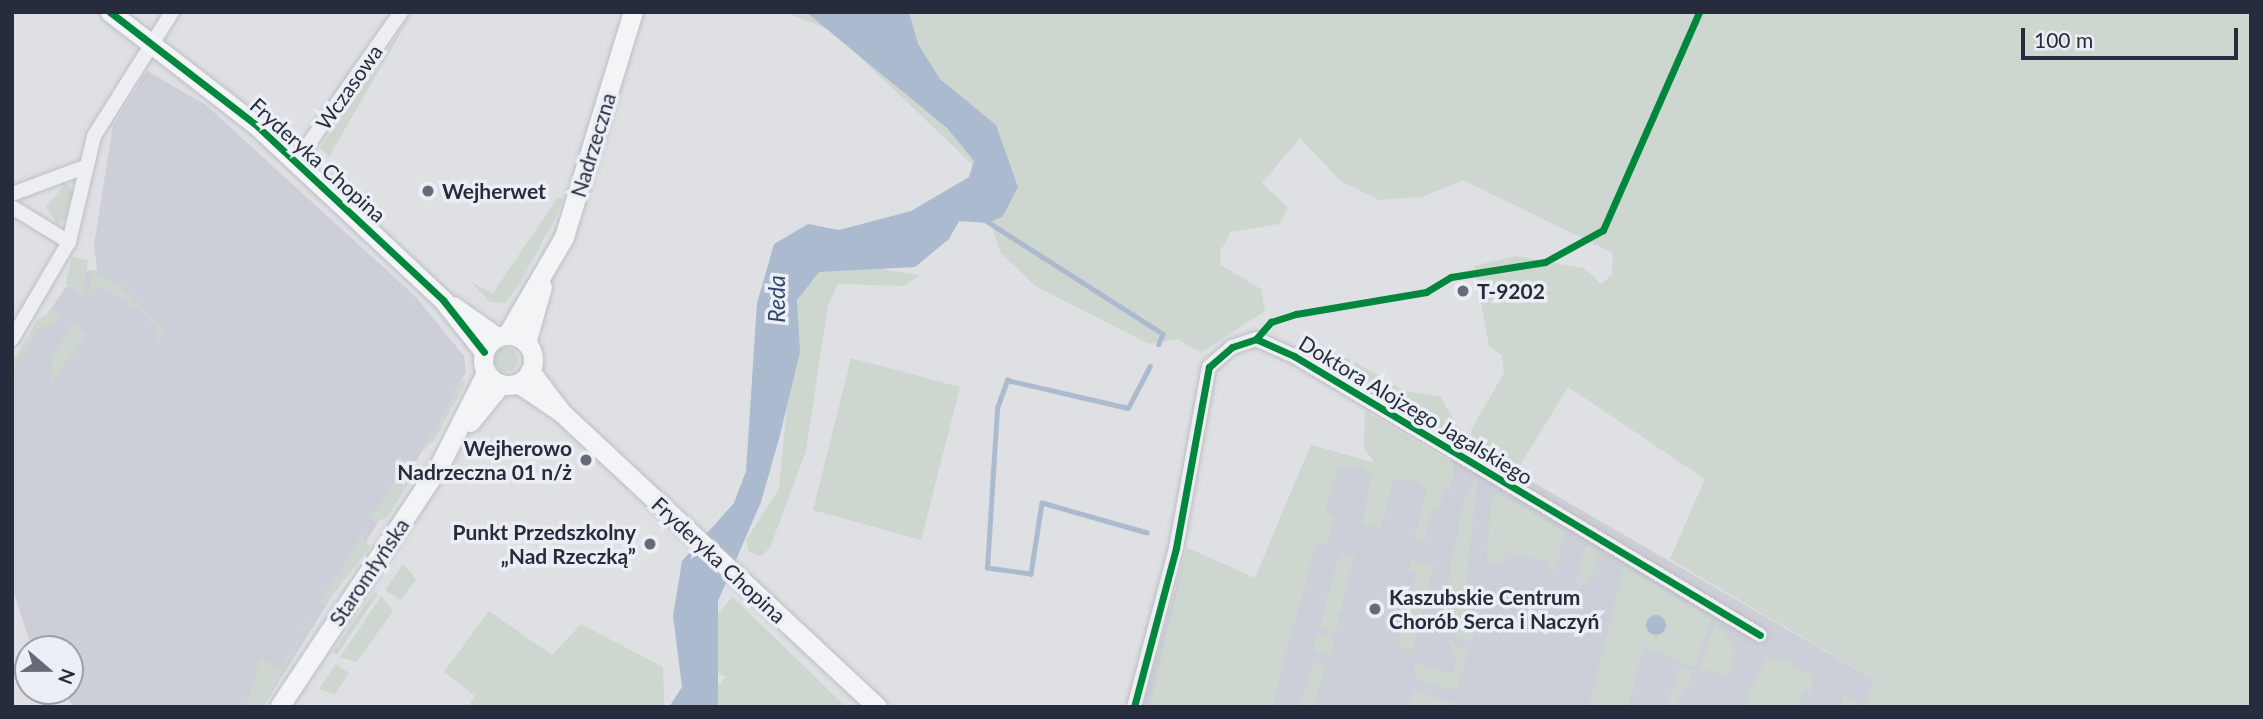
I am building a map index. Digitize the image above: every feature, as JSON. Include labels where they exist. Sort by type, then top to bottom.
[{"type":"street","name":"Fryderyka Chopina","points":[[110,12],[152,42],[296,162],[443,300],[484,352]]},
{"type":"street","points":[[12,339],[69,242],[82,168],[94,136],[172,12]]},
{"type":"street","name":"Wczasowa","points":[[296,162],[401,12]]},
{"type":"street","name":"Nadrzeczna","points":[[484,352],[502,336],[545,275],[564,237],[633,12]]},
{"type":"street","points":[[12,194],[82,168]]},
{"type":"street","points":[[12,207],[69,242]]},
{"type":"street","name":"Nadrzeczna","points":[[526,343],[545,275]]},
{"type":"street","name":"Fryderyka Chopina","points":[[443,300],[502,336],[526,343]]},
{"type":"street","name":"Doktora Alojzego Jagalskiego","points":[[1134,707],[1176,548],[1209,367],[1231,347],[1256,339],[1294,356],[1760,635]]},
{"type":"street","points":[[484,352],[509,378],[526,343]]},
{"type":"street","name":"Fryderyka Chopina","points":[[509,378],[562,412],[877,707]]},
{"type":"street","name":"Staromłyńska","points":[[279,707],[458,436],[509,378]]},
{"type":"shaded area","points":[[784,12],[2251,12],[2251,707],[1840,707],[1843,696],[1864,706],[1875,680],[1670,559],[1705,479],[1568,387],[1514,475],[1472,448],[1471,430],[1504,373],[1502,355],[1489,346],[1474,266],[1516,256],[1584,268],[1601,284],[1612,275],[1613,253],[1463,180],[1422,197],[1379,200],[1341,181],[1300,138],[1262,183],[1288,208],[1279,224],[1231,232],[1220,252],[1221,265],[1261,289],[1265,311],[1201,353],[1177,339],[1149,344],[1035,286],[1000,252],[974,166],[832,31]]},
{"type":"shaded area","points":[[411,15],[329,157],[320,148]]},
{"type":"shaded area","points":[[147,71],[206,105],[416,297],[464,356],[466,372],[426,445],[263,707],[74,707],[72,705],[84,705],[84,635],[27,635],[12,587],[12,363],[77,272],[97,270],[94,245],[113,125]]},
{"type":"shaded area","points":[[66,183],[73,192],[65,219],[57,224],[46,207]]},
{"type":"shaded area","points":[[558,197],[563,199],[555,219],[520,283],[505,303],[490,302],[471,282],[493,293]]},
{"type":"shaded area","points":[[72,257],[88,260],[83,297],[65,283]]},
{"type":"shaded area","points":[[838,263],[920,275],[904,286],[838,284],[828,305],[806,451],[770,548],[761,556],[749,552],[746,540],[779,489],[797,304],[803,284],[819,268]]},
{"type":"shaded area","points":[[92,271],[117,283],[166,331],[156,346],[157,326],[137,309],[103,287],[88,297]]},
{"type":"shaded area","points":[[55,309],[60,317],[54,326],[42,326],[16,364],[12,387],[12,363],[38,319]]},
{"type":"shaded area","points":[[73,324],[87,334],[50,384],[53,356]]},
{"type":"shaded area","points":[[1317,345],[1351,360],[1345,371],[1313,352]]},
{"type":"shaded area","points":[[506,348],[517,355],[518,360],[511,371],[506,372],[495,365],[494,360],[501,349]]},
{"type":"shaded area","points":[[851,358],[960,387],[921,540],[813,510]]},
{"type":"shaded area","points":[[1355,362],[1405,391],[1441,397],[1458,428],[1454,437],[1349,374]]},
{"type":"shaded area","points":[[462,378],[465,384],[434,441],[424,449]]},
{"type":"shaded area","points":[[1365,411],[1454,464],[1451,489],[1445,488],[1438,511],[1432,510],[1424,540],[1415,536],[1427,490],[1417,481],[1393,481],[1381,528],[1363,523],[1371,475],[1361,466],[1338,466],[1325,513],[1334,516],[1327,546],[1316,544],[1272,707],[1150,707],[1187,548],[1255,578],[1311,445],[1375,463],[1364,448]]},
{"type":"shaded area","points":[[1395,429],[1450,462],[1460,440],[1875,680],[1866,707],[1142,707],[1187,548],[1255,578],[1311,445],[1374,463]]},
{"type":"shaded area","points":[[397,457],[415,462],[415,474],[387,517],[376,522],[364,511],[374,514],[404,466]]},
{"type":"shaded area","points":[[1477,479],[1467,575],[1452,635],[1449,577],[1465,497]]},
{"type":"shaded area","points":[[1498,493],[1565,532],[1556,568],[1546,571],[1549,563],[1505,551],[1501,566],[1487,560],[1491,498]]},
{"type":"shaded area","points":[[362,534],[370,547],[324,606],[320,603]]},
{"type":"shaded area","points":[[1586,544],[1599,552],[1588,583],[1575,586]]},
{"type":"shaded area","points":[[1340,553],[1355,555],[1335,632],[1320,626]]},
{"type":"shaded area","points":[[1411,560],[1433,566],[1413,650],[1398,645],[1417,572],[1408,569]]},
{"type":"shaded area","points":[[403,564],[416,579],[401,600],[385,590]]},
{"type":"shaded area","points":[[1624,567],[1711,619],[1694,667],[1644,648],[1628,707],[1589,707]]},
{"type":"shaded area","points":[[374,592],[378,594],[337,655],[333,652]]},
{"type":"shaded area","points":[[381,596],[393,611],[357,662],[340,657]]},
{"type":"shaded area","points":[[733,597],[846,707],[706,707],[704,701],[726,677],[712,670],[709,649],[719,612]]},
{"type":"shaded area","points":[[1460,606],[1480,611],[1472,641],[1455,637]]},
{"type":"shaded area","points":[[489,611],[552,655],[581,624],[663,667],[664,705],[468,707],[475,696],[444,672]]},
{"type":"shaded area","points":[[314,613],[262,707],[246,707],[260,658],[280,669]]},
{"type":"shaded area","points":[[1716,623],[1736,647],[1729,677],[1700,668]]},
{"type":"shaded area","points":[[1320,634],[1328,634],[1334,644],[1328,654],[1320,654],[1314,648],[1314,640]]},
{"type":"shaded area","points":[[1448,639],[1468,652],[1456,690],[1419,680],[1414,672],[1415,664],[1453,674],[1456,662]]},
{"type":"shaded area","points":[[1766,658],[1783,658],[1812,677],[1812,693],[1804,691],[1798,707],[1743,707]]},
{"type":"shaded area","points":[[1315,663],[1325,666],[1314,707],[1299,707]]},
{"type":"shaded area","points":[[336,664],[349,673],[335,694],[319,689]]},
{"type":"shaded area","points":[[1681,666],[1692,670],[1688,684],[1674,707],[1667,707]]},
{"type":"shaded area","points":[[1413,692],[1453,702],[1452,707],[1408,705]]},
{"type":"water","name":"Reda","points":[[806,12],[909,12],[918,44],[940,79],[996,125],[1018,187],[1003,216],[989,223],[959,221],[949,239],[915,267],[819,272],[797,300],[800,352],[779,439],[761,502],[718,601],[718,707],[669,707],[682,687],[673,616],[682,561],[734,503],[746,471],[757,303],[774,244],[808,224],[839,230],[911,211],[969,177],[974,161],[947,128]]},
{"type":"water","points":[[1656,615],[1663,618],[1666,625],[1663,632],[1656,635],[1649,632],[1646,625],[1649,618]]},
{"type":"waterway","points":[[985,220],[1163,334],[1159,344]]},
{"type":"waterway","points":[[1147,533],[1042,503],[1031,574],[987,568],[997,408],[1007,380],[1128,408],[1150,366]]},
{"type":"cycle path","points":[[110,12],[255,124],[443,300],[484,352]]},
{"type":"cycle path","points":[[1256,339],[1271,322],[1296,314],[1426,292],[1451,277],[1545,262],[1603,230],[1699,12]]},
{"type":"cycle path","points":[[1134,707],[1176,548],[1209,367],[1232,347],[1256,339],[1294,356],[1760,635]]},
{"type":"place","name":"Wejherwet","points":[[428,191]]},
{"type":"place","name":"T-9202","points":[[1463,291]]},
{"type":"place","name":"Wejherowo Nadrzeczna 01 n/ż","points":[[586,460]]},
{"type":"place","name":"Punkt Przedszkolny „Nad Rzeczką”","points":[[650,544]]},
{"type":"place","name":"Kaszubskie Centrum Chorób Serca i Naczyń","points":[[1375,609]]}]
